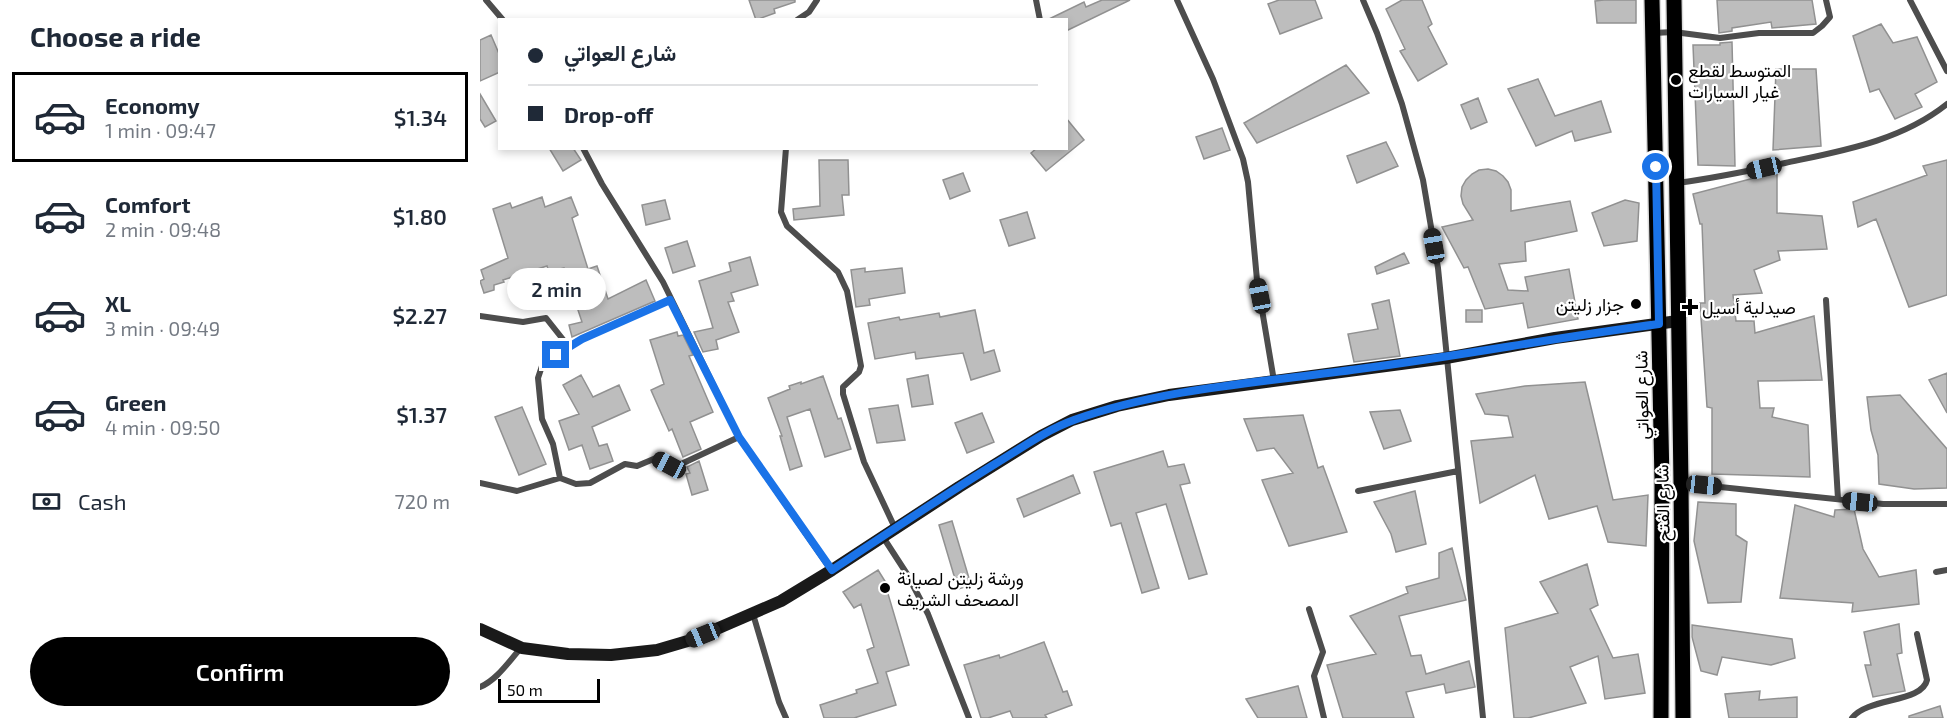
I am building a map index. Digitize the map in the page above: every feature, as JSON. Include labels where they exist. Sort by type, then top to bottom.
[{"type":"main road","name":"شارع العواتي","points":[[1652,0],[1662,481],[1661,718]]},
{"type":"main road","name":"شارع الفتح","points":[[1674,0],[1683,718]]},
{"type":"street","points":[[486,0],[501,18]]},
{"type":"street","points":[[799,18],[809,12],[817,0]]},
{"type":"street","points":[[1036,0],[1040,18]]},
{"type":"street","points":[[1177,0],[1213,79],[1243,159],[1248,182],[1257,280],[1274,381]]},
{"type":"street","points":[[1363,0],[1402,104],[1423,180],[1438,268],[1484,718]]},
{"type":"street","points":[[1653,33],[1674,32],[1720,38],[1759,33],[1813,33],[1830,17],[1826,0]]},
{"type":"street","points":[[1910,0],[1947,71]]},
{"type":"street","points":[[1676,183],[1723,177],[1844,150],[1894,135],[1928,119],[1947,104]]},
{"type":"street","points":[[584,150],[602,184],[663,282],[739,437],[832,570]]},
{"type":"street","points":[[786,150],[781,212],[787,226],[838,272],[847,291],[861,366],[859,372],[846,382],[843,394],[864,462],[895,528]]},
{"type":"street","points":[[560,478],[552,444],[542,419],[538,378],[543,363],[582,339],[670,300]]},
{"type":"street","points":[[1826,300],[1838,499]]},
{"type":"street","points":[[480,316],[523,322],[546,318],[569,347]]},
{"type":"street","points":[[480,629],[522,648],[568,654],[612,655],[657,650],[691,640],[780,601],[999,462],[1072,420],[1117,406],[1169,395],[1446,358],[1555,338],[1678,321]]},
{"type":"street","points":[[480,483],[517,491],[560,478],[576,484],[590,483],[625,464],[637,466],[656,458],[669,465],[679,465],[739,437]]},
{"type":"street","points":[[1358,491],[1458,471]]},
{"type":"street","points":[[1681,483],[1882,504],[1947,504]]},
{"type":"street","points":[[883,537],[907,574],[928,615],[969,718]]},
{"type":"street","points":[[1936,572],[1947,570]]},
{"type":"street","points":[[1309,609],[1323,652],[1314,676],[1324,718]]},
{"type":"street","points":[[753,614],[779,702],[786,718]]},
{"type":"street","points":[[1852,718],[1866,707],[1918,692],[1926,685],[1928,680],[1917,634]]},
{"type":"street","points":[[480,687],[496,675],[522,648]]},
{"type":"building","points":[[749,0],[795,0],[795,2],[774,9],[775,13],[755,18]]},
{"type":"building","points":[[1102,0],[1130,0],[1068,30],[1068,18],[1051,18],[1084,2],[1086,7]]},
{"type":"building","points":[[1279,0],[1315,0],[1322,18],[1280,34],[1268,4]]},
{"type":"building","points":[[1402,0],[1422,0],[1432,24],[1428,27],[1447,64],[1418,81],[1400,51],[1405,49],[1386,9]]},
{"type":"building","points":[[1636,0],[1636,23],[1597,23],[1595,1]]},
{"type":"building","points":[[1717,0],[1812,0],[1816,24],[1772,28],[1771,22],[1732,28],[1732,31],[1719,33]]},
{"type":"building","points":[[1881,24],[1893,43],[1917,37],[1937,82],[1915,94],[1922,107],[1895,119],[1879,89],[1870,92],[1853,36]]},
{"type":"building","points":[[491,35],[498,51],[498,73],[480,81],[480,40]]},
{"type":"building","points":[[1732,42],[1735,166],[1698,165],[1693,45],[1720,45],[1720,43]]},
{"type":"building","points":[[1346,65],[1369,93],[1257,143],[1244,123]]},
{"type":"building","points":[[1776,69],[1816,69],[1821,146],[1773,150]]},
{"type":"building","points":[[1538,79],[1555,116],[1601,101],[1611,132],[1575,141],[1572,131],[1536,146],[1508,89]]},
{"type":"building","points":[[480,94],[496,121],[485,127],[480,119]]},
{"type":"building","points":[[1478,98],[1487,122],[1471,129],[1461,105]]},
{"type":"building","points":[[1068,120],[1084,140],[1046,171],[1031,153],[1035,150],[1068,150]]},
{"type":"building","points":[[1222,128],[1230,150],[1204,159],[1196,137]]},
{"type":"building","points":[[1386,142],[1398,166],[1357,183],[1347,156]]},
{"type":"building","points":[[550,150],[574,150],[581,160],[563,171]]},
{"type":"building","points":[[819,160],[848,160],[849,195],[842,195],[844,215],[794,220],[793,209],[820,206]]},
{"type":"building","points":[[1947,160],[1947,295],[1909,307],[1876,219],[1858,227],[1853,202],[1927,175],[1923,166]]},
{"type":"building","points":[[1488,169],[1496,171],[1508,182],[1511,190],[1511,211],[1570,201],[1577,231],[1525,242],[1526,261],[1499,264],[1508,290],[1528,291],[1525,277],[1569,269],[1578,319],[1528,328],[1523,303],[1485,309],[1468,267],[1464,268],[1442,227],[1473,220],[1463,204],[1462,187],[1472,174]]},
{"type":"building","points":[[1777,172],[1777,213],[1822,216],[1827,249],[1778,251],[1780,260],[1754,270],[1762,293],[1733,295],[1736,321],[1754,321],[1755,333],[1814,316],[1822,380],[1758,381],[1760,408],[1774,408],[1772,417],[1808,425],[1810,477],[1712,474],[1712,408],[1707,407],[1700,303],[1705,303],[1702,224],[1700,224],[1693,194]]},
{"type":"building","points":[[963,173],[970,191],[950,199],[943,180]]},
{"type":"building","points":[[542,197],[545,207],[571,197],[578,215],[572,218],[588,269],[597,266],[608,299],[646,280],[655,301],[572,337],[569,325],[582,322],[564,268],[549,272],[547,266],[503,280],[504,282],[494,285],[494,290],[484,293],[480,281],[484,279],[481,270],[508,258],[493,209],[510,203],[512,208]]},
{"type":"building","points":[[665,200],[670,219],[646,225],[642,205]]},
{"type":"building","points":[[1625,200],[1639,203],[1637,241],[1604,246],[1592,213]]},
{"type":"building","points":[[1027,212],[1035,238],[1009,246],[1000,220]]},
{"type":"building","points":[[687,241],[695,266],[673,273],[665,248]]},
{"type":"building","points":[[1404,253],[1409,263],[1377,274],[1375,267]]},
{"type":"building","points":[[750,257],[758,285],[731,293],[734,301],[728,302],[739,332],[716,340],[718,349],[703,352],[694,332],[713,328],[699,281],[731,271],[729,263]]},
{"type":"building","points":[[865,268],[865,272],[902,268],[905,293],[869,299],[870,305],[856,307],[851,270]]},
{"type":"building","points":[[1389,300],[1400,356],[1354,362],[1348,334],[1378,329],[1372,304]]},
{"type":"building","points":[[975,310],[984,353],[994,350],[1000,371],[971,380],[963,353],[916,359],[915,352],[875,359],[868,323],[939,313],[940,317]]},
{"type":"building","points":[[1466,310],[1482,310],[1482,322],[1466,322]]},
{"type":"building","points":[[677,332],[678,336],[683,335],[693,355],[689,356],[713,412],[690,422],[701,449],[683,457],[672,429],[669,431],[651,390],[664,384],[650,340]]},
{"type":"building","points":[[1947,373],[1947,413],[1929,380]]},
{"type":"building","points":[[581,375],[593,397],[619,385],[630,410],[592,427],[599,446],[607,444],[613,461],[590,469],[582,445],[569,450],[559,421],[579,414],[563,385]]},
{"type":"building","points":[[928,375],[933,404],[912,407],[907,379]]},
{"type":"building","points":[[823,376],[851,449],[825,457],[810,409],[787,417],[802,466],[790,470],[780,436],[782,436],[768,398],[790,389],[789,386]]},
{"type":"building","points":[[1585,382],[1613,500],[1648,495],[1646,546],[1608,542],[1597,506],[1549,519],[1535,475],[1480,503],[1471,441],[1513,437],[1508,416],[1485,414],[1476,394],[1525,386]]},
{"type":"building","points":[[1900,395],[1947,449],[1947,488],[1914,489],[1879,484],[1878,455],[1871,430],[1867,397]]},
{"type":"building","points":[[898,405],[905,440],[877,443],[869,409]]},
{"type":"building","points":[[522,407],[546,464],[519,475],[495,417]]},
{"type":"building","points":[[1400,410],[1411,441],[1384,449],[1370,412]]},
{"type":"building","points":[[982,413],[994,442],[967,453],[955,423]]},
{"type":"building","points":[[1303,415],[1318,468],[1323,466],[1347,532],[1289,546],[1262,480],[1293,473],[1274,448],[1257,451],[1244,419]]},
{"type":"building","points":[[1163,451],[1168,467],[1184,464],[1190,483],[1180,485],[1207,574],[1189,579],[1166,504],[1136,513],[1159,588],[1142,593],[1121,523],[1111,526],[1094,472]]},
{"type":"building","points":[[699,461],[708,490],[692,495],[686,474],[690,473],[687,467]]},
{"type":"building","points":[[1073,475],[1080,493],[1024,517],[1017,499]]},
{"type":"building","points":[[1415,491],[1426,544],[1396,552],[1391,534],[1374,502]]},
{"type":"building","points":[[1698,502],[1736,504],[1736,535],[1747,542],[1741,602],[1708,603],[1694,541]]},
{"type":"building","points":[[1795,505],[1834,517],[1835,510],[1854,509],[1863,549],[1879,577],[1916,570],[1919,604],[1852,612],[1853,603],[1780,598]]},
{"type":"building","points":[[952,521],[971,585],[958,589],[939,525]]},
{"type":"building","points":[[1452,548],[1466,600],[1399,616],[1411,656],[1421,655],[1426,674],[1469,661],[1475,687],[1446,693],[1444,684],[1406,692],[1414,718],[1343,718],[1327,665],[1376,654],[1350,616],[1408,593],[1406,587],[1439,578],[1439,553]]},
{"type":"building","points":[[1587,564],[1598,605],[1590,609],[1613,658],[1638,654],[1645,693],[1605,699],[1598,656],[1570,667],[1586,703],[1528,718],[1514,718],[1505,628],[1558,613],[1540,582]]},
{"type":"building","points":[[878,570],[888,586],[886,587],[909,665],[886,672],[896,705],[854,718],[824,718],[820,705],[857,693],[856,690],[878,683],[867,650],[874,647],[861,604],[854,608],[843,592]]},
{"type":"building","points":[[1899,624],[1902,653],[1897,654],[1905,691],[1873,697],[1865,665],[1871,665],[1864,632]]},
{"type":"building","points":[[1692,625],[1792,639],[1795,658],[1771,665],[1722,657],[1717,675],[1701,671],[1692,637]]},
{"type":"building","points":[[1044,642],[1063,692],[1067,691],[1072,705],[1045,715],[1047,718],[1013,718],[1010,711],[981,718],[964,665],[999,655],[1000,658]]},
{"type":"building","points":[[1298,686],[1307,718],[1258,718],[1246,699]]},
{"type":"building","points":[[1760,691],[1759,700],[1797,697],[1797,718],[1729,718],[1725,694]]},
{"type":"building","points":[[1940,706],[1943,718],[1909,718],[1909,716]]},
{"type":"place","name":"المتوسط لقطع غيار السيارات","points":[[1676,80]]},
{"type":"place","name":"جزار زليتن","points":[[1636,304]]},
{"type":"place","name":"صيدلية أسيل","points":[[1690,307]]},
{"type":"place","name":"ورشة زليتن لصيانة المصحف الشريف","points":[[885,588]]},
{"type":"route","points":[[556,355],[582,339],[670,300],[739,437],[832,570],[958,487],[1041,436],[1072,420],[1117,406],[1169,395],[1446,358],[1555,338],[1659,324],[1656,167]]}]
